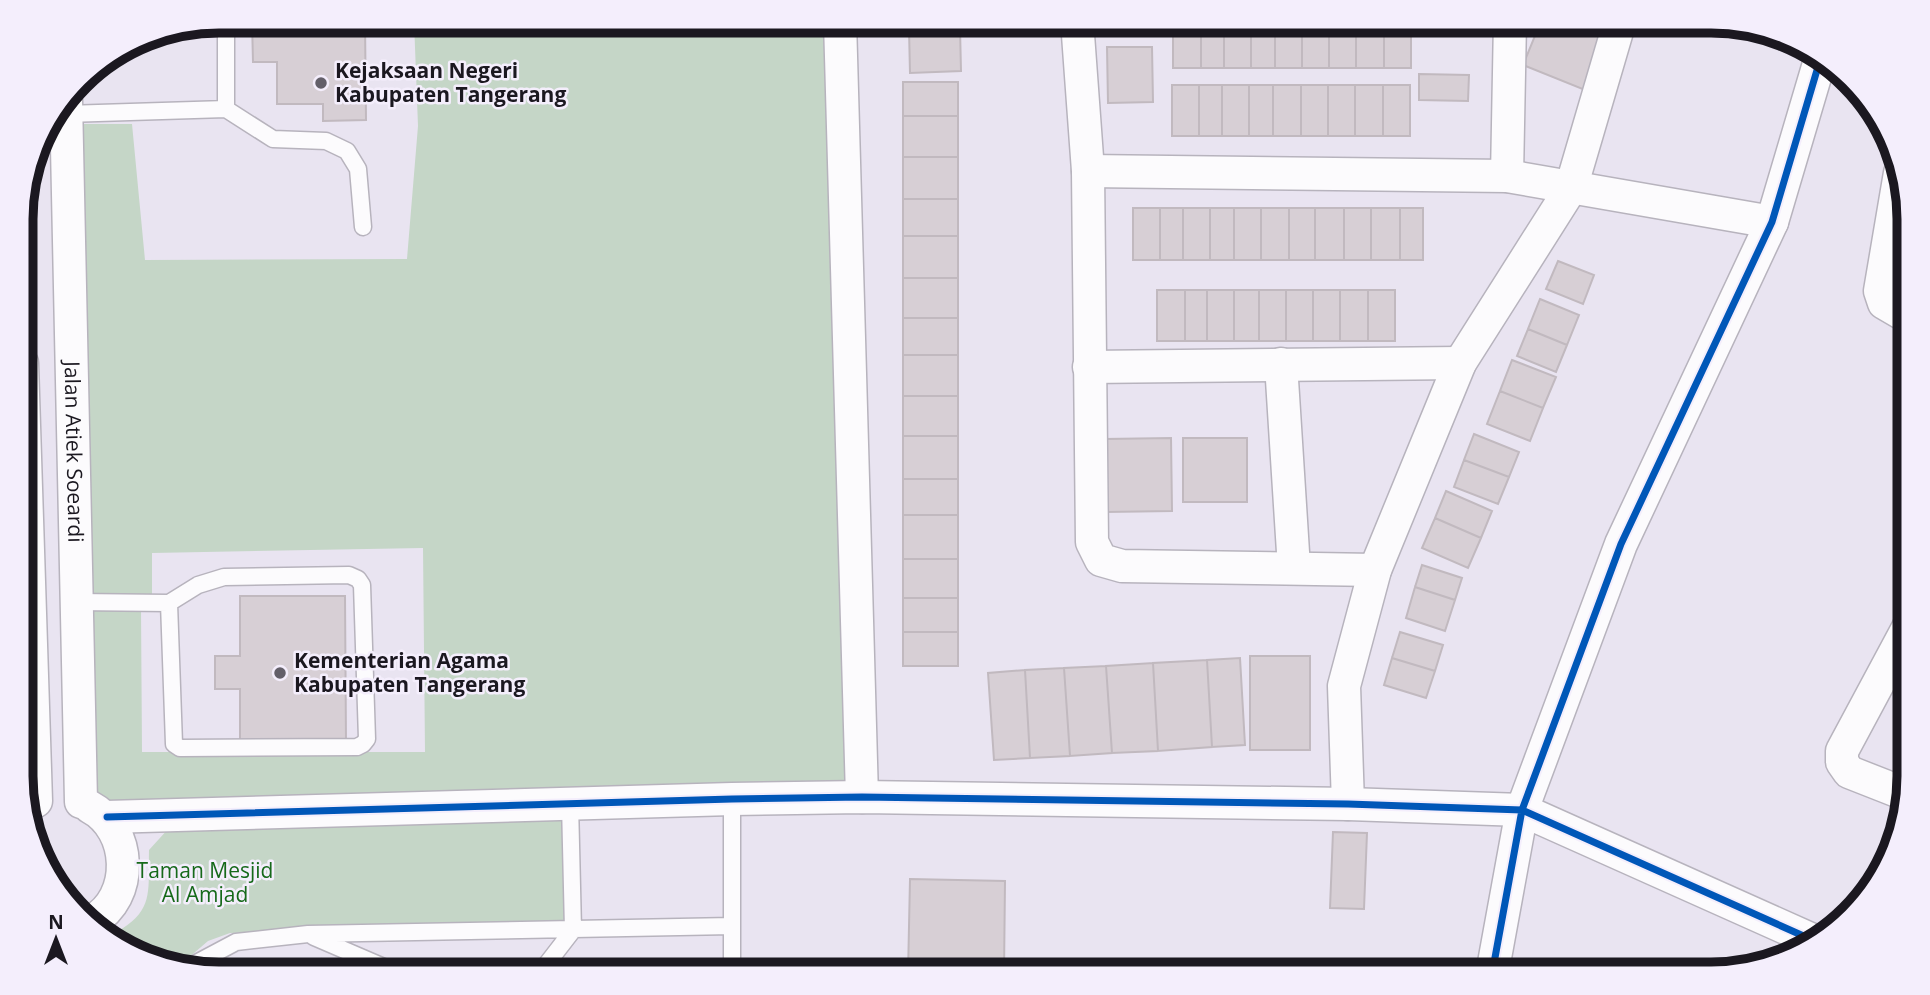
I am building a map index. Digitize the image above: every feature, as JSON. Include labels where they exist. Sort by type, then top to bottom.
[{"type":"street","points":[[840,33],[862,797]]},
{"type":"street","points":[[1078,33],[1088,171],[1092,542],[1101,560],[1122,566],[1375,570]]},
{"type":"street","points":[[1507,176],[1510,33]]},
{"type":"street","points":[[1348,804],[1344,685],[1375,570],[1460,363],[1571,188],[1616,33]]},
{"type":"street","points":[[1494,961],[1522,810],[1621,544],[1772,222],[1818,68]]},
{"type":"street","name":"Jalan Atiek Soeardi","points":[[66,114],[76,602],[94,810]]},
{"type":"street","points":[[1088,171],[1507,176],[1772,222]]},
{"type":"street","points":[[1895,200],[1880,290],[1884,303],[1897,311]]},
{"type":"street","points":[[1280,363],[1294,568]]},
{"type":"street","points":[[1089,367],[1460,363]]},
{"type":"street","points":[[1896,790],[1849,772],[1842,762],[1842,751],[1897,654]]},
{"type":"street","points":[[36,805],[94,810],[862,797],[1348,804],[1522,810],[1804,936]]},
{"type":"street","points":[[94,810],[120,843],[124,869],[117,895],[99,917]]},
{"type":"lane","points":[[226,33],[226,109]]},
{"type":"lane","points":[[72,107],[226,109],[273,139],[326,141],[347,151],[358,169],[363,227]]},
{"type":"lane","points":[[76,602],[169,603],[198,585],[224,577],[349,575],[358,579],[362,585],[367,739],[357,747],[180,748],[174,744],[169,603]]},
{"type":"lane","points":[[732,799],[732,962]]},
{"type":"lane","points":[[548,962],[573,930],[570,803]]},
{"type":"lane","points":[[201,961],[236,942],[308,934],[732,926]]},
{"type":"lane","points":[[308,934],[372,962]]},
{"type":"green space","points":[[414,33],[831,33],[859,794],[109,814],[86,797],[79,608],[141,609],[142,752],[425,752],[423,548],[152,553],[152,595],[78,595],[71,124],[132,124],[145,260],[407,259],[418,126]]},
{"type":"green space","name":"Taman Mesjid Al Amjad","points":[[562,818],[564,922],[230,933],[208,941],[188,958],[171,955],[137,943],[118,931],[135,919],[142,910],[148,891],[149,850],[169,828]]},
{"type":"building","name":"Kejaksaan Negeri Kabupaten Tangerang","points":[[252,33],[365,33],[366,120],[323,121],[323,104],[277,104],[277,62],[253,62]]},
{"type":"building","points":[[909,33],[960,33],[961,71],[910,73]]},
{"type":"building","points":[[1173,33],[1201,33],[1201,68],[1173,68]]},
{"type":"building","points":[[1201,33],[1224,33],[1224,68],[1201,68]]},
{"type":"building","points":[[1224,33],[1251,33],[1251,68],[1224,68]]},
{"type":"building","points":[[1251,33],[1275,33],[1275,68],[1251,68]]},
{"type":"building","points":[[1275,33],[1302,33],[1302,68],[1275,68]]},
{"type":"building","points":[[1302,33],[1329,33],[1329,68],[1302,68]]},
{"type":"building","points":[[1329,33],[1356,33],[1356,68],[1329,68]]},
{"type":"building","points":[[1356,33],[1384,33],[1384,68],[1356,68]]},
{"type":"building","points":[[1384,33],[1411,33],[1411,68],[1384,68]]},
{"type":"building","points":[[1536,33],[1614,34],[1590,92],[1523,65]]},
{"type":"building","points":[[1107,47],[1152,47],[1153,102],[1108,103]]},
{"type":"building","points":[[1419,74],[1469,75],[1468,101],[1419,100]]},
{"type":"building","points":[[903,82],[958,82],[958,116],[903,116]]},
{"type":"building","points":[[1172,85],[1199,85],[1199,136],[1172,136]]},
{"type":"building","points":[[1199,85],[1222,85],[1222,136],[1199,136]]},
{"type":"building","points":[[1222,85],[1249,85],[1249,136],[1222,136]]},
{"type":"building","points":[[1249,85],[1273,85],[1273,136],[1249,136]]},
{"type":"building","points":[[1273,85],[1301,85],[1301,136],[1273,136]]},
{"type":"building","points":[[1301,85],[1328,85],[1328,136],[1301,136]]},
{"type":"building","points":[[1328,85],[1355,85],[1355,136],[1328,136]]},
{"type":"building","points":[[1355,85],[1383,85],[1383,136],[1355,136]]},
{"type":"building","points":[[1383,85],[1410,85],[1410,136],[1383,136]]},
{"type":"building","points":[[903,116],[958,116],[958,157],[903,157]]},
{"type":"building","points":[[903,157],[958,157],[958,199],[903,199]]},
{"type":"building","points":[[903,199],[958,199],[958,236],[903,236]]},
{"type":"building","points":[[1133,208],[1160,208],[1160,260],[1133,260]]},
{"type":"building","points":[[1160,208],[1183,208],[1183,260],[1160,260]]},
{"type":"building","points":[[1183,208],[1210,208],[1210,260],[1183,260]]},
{"type":"building","points":[[1210,208],[1234,208],[1234,260],[1210,260]]},
{"type":"building","points":[[1234,208],[1261,208],[1261,260],[1234,260]]},
{"type":"building","points":[[1261,208],[1289,208],[1289,260],[1261,260]]},
{"type":"building","points":[[1289,208],[1315,208],[1315,260],[1289,260]]},
{"type":"building","points":[[1315,208],[1344,208],[1344,260],[1315,260]]},
{"type":"building","points":[[1344,208],[1371,208],[1371,260],[1344,260]]},
{"type":"building","points":[[1371,208],[1400,208],[1400,260],[1371,260]]},
{"type":"building","points":[[1400,208],[1423,208],[1423,260],[1400,260]]},
{"type":"building","points":[[903,236],[958,236],[958,278],[903,278]]},
{"type":"building","points":[[1558,261],[1594,275],[1583,304],[1546,289]]},
{"type":"building","points":[[903,278],[958,278],[958,318],[903,318]]},
{"type":"building","points":[[1157,290],[1185,290],[1185,341],[1157,341]]},
{"type":"building","points":[[1185,290],[1207,290],[1207,341],[1185,341]]},
{"type":"building","points":[[1207,290],[1234,290],[1234,341],[1207,341]]},
{"type":"building","points":[[1234,290],[1259,290],[1259,341],[1234,341]]},
{"type":"building","points":[[1259,290],[1286,290],[1286,341],[1259,341]]},
{"type":"building","points":[[1286,290],[1313,290],[1313,341],[1286,341]]},
{"type":"building","points":[[1313,290],[1340,290],[1340,341],[1313,341]]},
{"type":"building","points":[[1340,290],[1368,290],[1368,341],[1340,341]]},
{"type":"building","points":[[1368,290],[1395,290],[1395,341],[1368,341]]},
{"type":"building","points":[[1540,299],[1579,315],[1567,345],[1528,329]]},
{"type":"building","points":[[903,318],[958,318],[958,355],[903,355]]},
{"type":"building","points":[[1528,329],[1567,345],[1556,372],[1517,356]]},
{"type":"building","points":[[903,355],[958,355],[958,396],[903,396]]},
{"type":"building","points":[[1512,360],[1556,377],[1543,408],[1500,391]]},
{"type":"building","points":[[1500,391],[1543,408],[1530,441],[1487,424]]},
{"type":"building","points":[[903,396],[958,396],[958,436],[903,436]]},
{"type":"building","points":[[1474,434],[1519,452],[1509,477],[1464,460]]},
{"type":"building","points":[[903,436],[958,436],[958,479],[903,479]]},
{"type":"building","points":[[1171,438],[1172,511],[1106,512],[1105,439]]},
{"type":"building","points":[[1183,438],[1247,438],[1247,502],[1183,502]]},
{"type":"building","points":[[1464,460],[1509,477],[1498,504],[1454,487]]},
{"type":"building","points":[[903,479],[958,479],[958,515],[903,515]]},
{"type":"building","points":[[1446,491],[1492,511],[1481,538],[1435,518]]},
{"type":"building","points":[[903,515],[958,515],[958,559],[903,559]]},
{"type":"building","points":[[1435,518],[1481,538],[1468,568],[1422,548]]},
{"type":"building","points":[[903,559],[958,559],[958,598],[903,598]]},
{"type":"building","points":[[1422,565],[1462,578],[1455,600],[1415,587]]},
{"type":"building","points":[[1415,587],[1455,600],[1445,631],[1406,618]]},
{"type":"building","name":"Kementerian Agama Kabupaten Tangerang","points":[[240,596],[345,596],[346,742],[240,743],[240,689],[215,689],[215,656],[240,656]]},
{"type":"building","points":[[903,598],[958,598],[958,632],[903,632]]},
{"type":"building","points":[[903,632],[958,632],[958,666],[903,666]]},
{"type":"building","points":[[1400,632],[1443,645],[1435,671],[1392,658]]},
{"type":"building","points":[[1250,656],[1310,656],[1310,750],[1250,750]]},
{"type":"building","points":[[1240,658],[1245,745],[1212,747],[1207,660]]},
{"type":"building","points":[[1392,658],[1435,671],[1426,698],[1384,685]]},
{"type":"building","points":[[1207,660],[1212,747],[1158,751],[1153,663]]},
{"type":"building","points":[[1153,663],[1158,751],[1112,753],[1106,666]]},
{"type":"building","points":[[1106,666],[1112,753],[1070,756],[1064,668]]},
{"type":"building","points":[[1064,668],[1070,756],[1030,758],[1025,670]]},
{"type":"building","points":[[1025,670],[1030,758],[994,760],[988,673]]},
{"type":"building","points":[[1333,832],[1367,833],[1364,909],[1330,908]]},
{"type":"building","points":[[910,879],[1005,881],[1004,961],[908,962]]},
{"type":"cycle path","points":[[1494,961],[1522,810],[1621,544],[1772,222],[1818,68]]},
{"type":"cycle path","points":[[107,817],[862,797],[1348,804],[1522,810],[1804,936]]},
{"type":"place","name":"Kejaksaan Negeri Kabupaten Tangerang","points":[[321,83]]},
{"type":"place","name":"Kementerian Agama Kabupaten Tangerang","points":[[280,673]]}]
